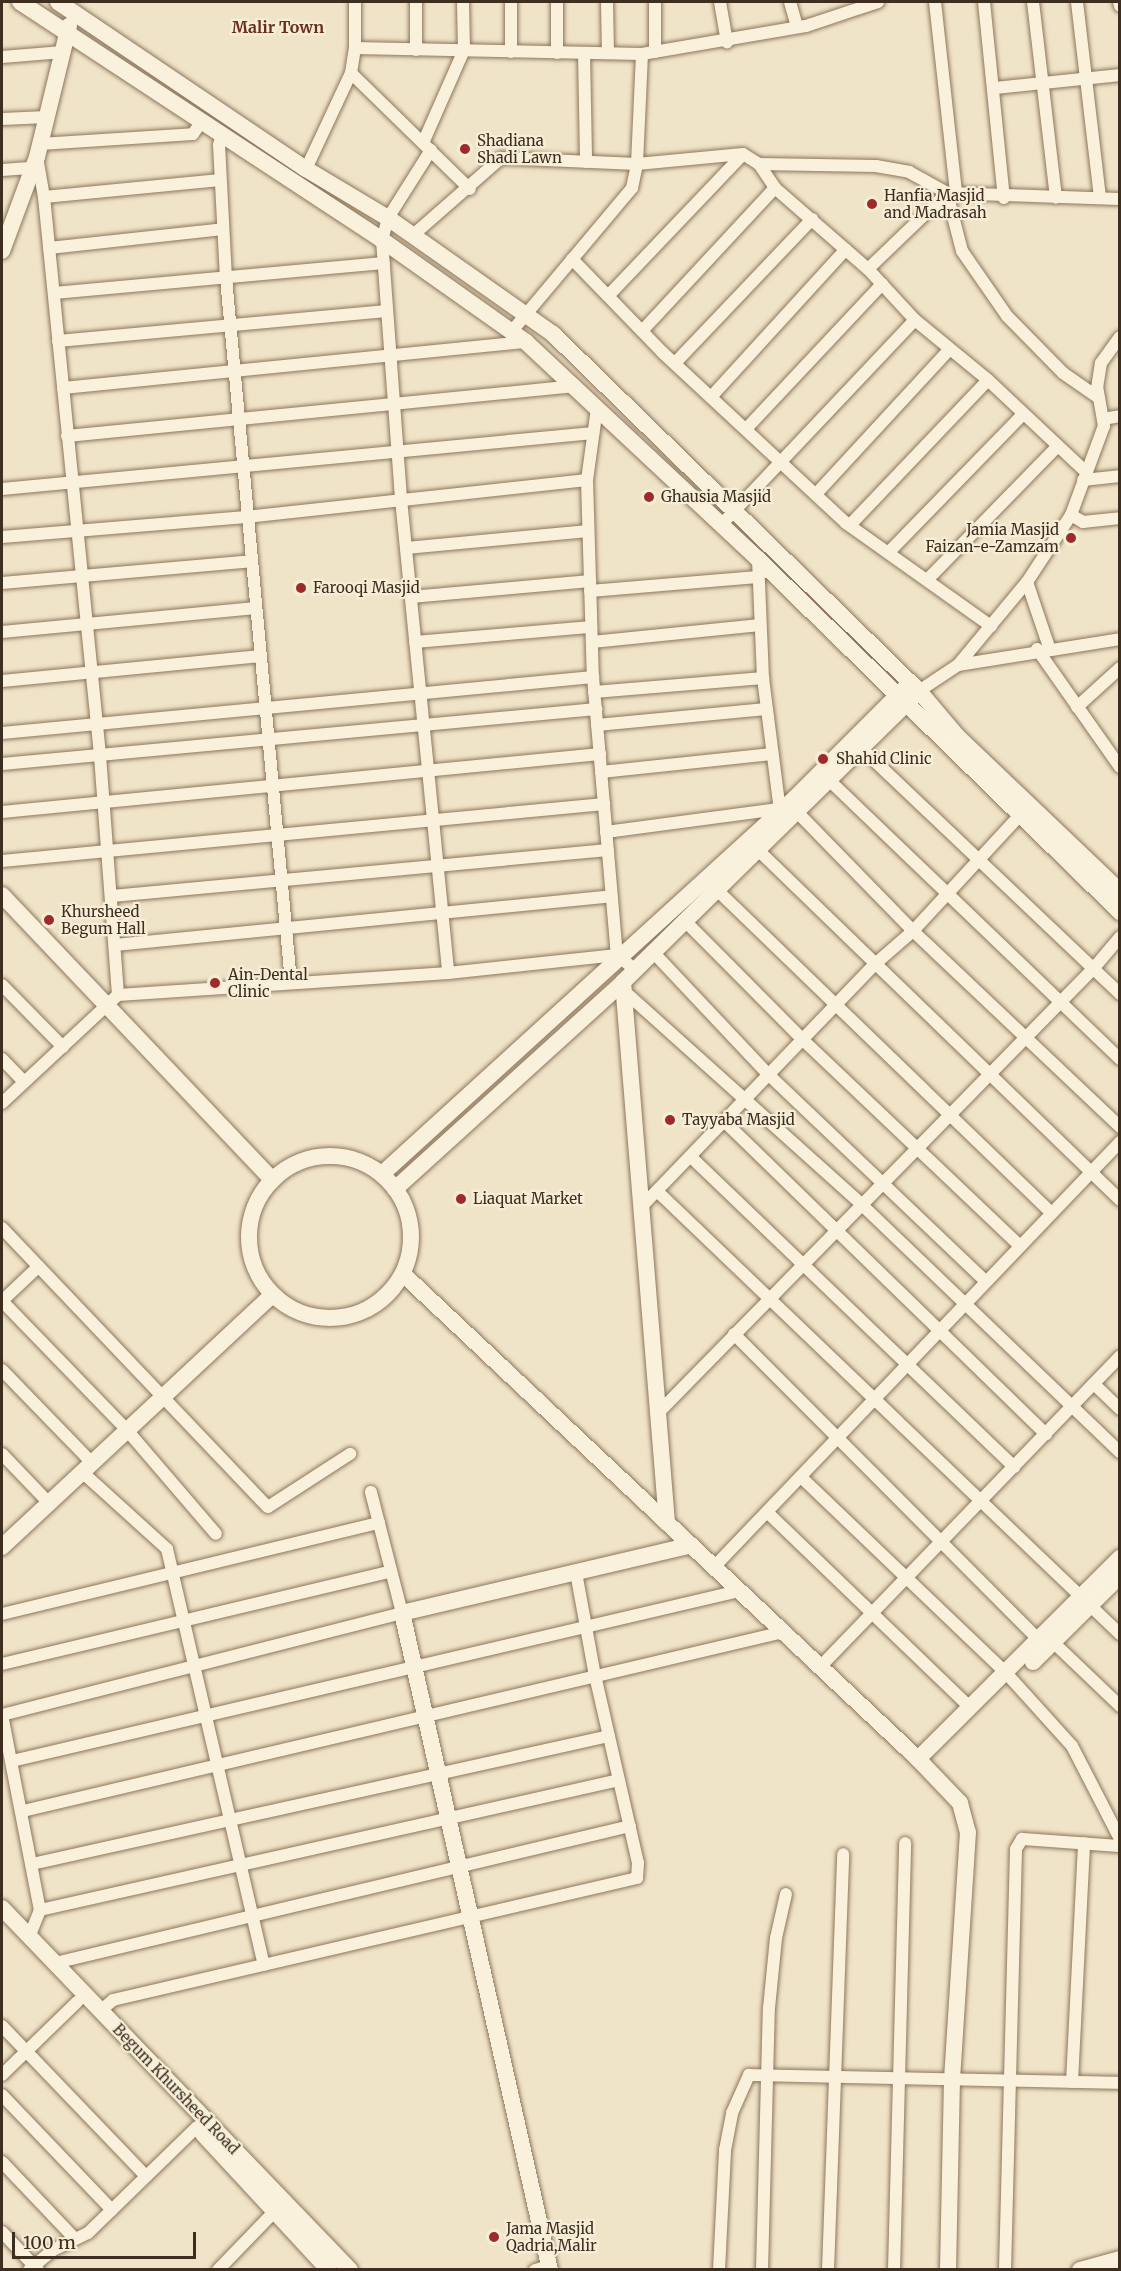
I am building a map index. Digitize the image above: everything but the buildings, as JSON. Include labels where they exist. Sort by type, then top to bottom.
[{"type":"street","points":[[20,2],[382,240],[526,342],[576,386],[758,559],[957,736],[1119,891]]},
{"type":"street","points":[[58,2],[73,6],[306,169],[387,218],[527,313],[553,334],[734,510],[908,693],[1019,816],[1119,912]]},
{"type":"street","points":[[306,169],[351,73],[355,48],[355,2]]},
{"type":"street","points":[[416,2],[416,50]]},
{"type":"street","points":[[448,973],[401,499],[382,240],[387,218],[427,146],[464,50],[463,2]]},
{"type":"street","points":[[511,2],[511,52]]},
{"type":"street","points":[[557,2],[557,52]]},
{"type":"street","points":[[607,2],[608,53]]},
{"type":"street","points":[[512,331],[632,188],[638,164],[655,2]]},
{"type":"street","points":[[720,2],[727,42]]},
{"type":"street","points":[[790,2],[797,27]]},
{"type":"street","points":[[355,48],[649,53],[727,42],[797,27],[841,7],[878,2]]},
{"type":"street","points":[[935,2],[952,193],[962,251],[1007,316],[1063,373],[1099,398]]},
{"type":"street","points":[[984,2],[995,88],[1004,198]]},
{"type":"street","points":[[1033,2],[1056,198]]},
{"type":"street","points":[[1077,2],[1100,198]]},
{"type":"street","points":[[2,251],[6,227],[36,156],[68,34],[73,6]]},
{"type":"street","points":[[2,57],[63,52]]},
{"type":"street","points":[[584,53],[586,162]]},
{"type":"street","points":[[351,73],[470,189]]},
{"type":"street","points":[[995,88],[1119,75]]},
{"type":"street","points":[[2,119],[47,117]]},
{"type":"street","points":[[2,170],[36,156],[193,134],[201,123]]},
{"type":"street","points":[[222,134],[220,180],[226,278],[246,517],[291,983]]},
{"type":"street","points":[[608,296],[743,154]]},
{"type":"street","points":[[412,236],[470,189],[501,158],[638,164],[743,154],[759,164],[775,188],[868,269],[915,320],[988,381],[1058,446],[1084,476],[1119,476]]},
{"type":"street","points":[[36,156],[44,197],[105,802],[115,945],[112,1000]]},
{"type":"street","points":[[759,164],[876,166],[909,172],[952,193],[1004,198],[1119,199]]},
{"type":"street","points":[[44,197],[220,180]]},
{"type":"street","points":[[642,331],[775,188]]},
{"type":"street","points":[[868,269],[952,193]]},
{"type":"street","points":[[675,363],[812,219]]},
{"type":"street","points":[[49,248],[223,230]]},
{"type":"street","points":[[711,397],[846,249]]},
{"type":"street","points":[[572,260],[675,363],[850,525],[991,626]]},
{"type":"street","points":[[54,293],[384,263]]},
{"type":"street","points":[[746,429],[882,284]]},
{"type":"street","points":[[58,341],[387,311]]},
{"type":"street","points":[[721,525],[779,460],[915,320]]},
{"type":"street","points":[[958,665],[1027,582],[1071,515],[1104,426],[1099,398],[1101,363],[1119,340]]},
{"type":"street","points":[[63,388],[526,342]]},
{"type":"street","points":[[816,494],[950,349]]},
{"type":"street","points":[[850,525],[988,381]]},
{"type":"street","points":[[67,436],[576,386]]},
{"type":"street","points":[[597,408],[587,480],[593,677],[612,896],[625,960],[623,986],[644,1204],[667,1523]]},
{"type":"street","points":[[889,552],[1023,414]]},
{"type":"street","points":[[1103,419],[1119,416]]},
{"type":"street","points":[[2,489],[593,433]]},
{"type":"street","points":[[928,579],[1058,446]]},
{"type":"street","points":[[2,537],[246,517],[587,480]]},
{"type":"street","points":[[1071,515],[1083,522],[1119,518]]},
{"type":"street","points":[[406,548],[588,531]]},
{"type":"street","points":[[758,559],[763,678],[779,810]]},
{"type":"street","points":[[2,583],[251,561]]},
{"type":"street","points":[[411,597],[757,578]]},
{"type":"street","points":[[1027,582],[1043,648],[1077,707],[1118,763]]},
{"type":"street","points":[[2,632],[256,608]]},
{"type":"street","points":[[592,642],[760,625]]},
{"type":"street","points":[[415,642],[591,627]]},
{"type":"street","points":[[381,1174],[625,960],[779,810],[908,693],[958,665],[1043,648],[1119,639]]},
{"type":"street","points":[[2,681],[261,656]]},
{"type":"street","points":[[1077,707],[1119,668]]},
{"type":"street","points":[[2,733],[593,677]]},
{"type":"street","points":[[594,692],[763,678]]},
{"type":"street","points":[[2,1103],[112,1000],[291,983],[625,960],[652,951],[862,749],[908,693]]},
{"type":"street","points":[[2,764],[596,709]]},
{"type":"street","points":[[597,725],[766,709]]},
{"type":"street","points":[[862,749],[1119,994]]},
{"type":"street","points":[[2,812],[600,754]]},
{"type":"street","points":[[601,772],[772,754]]},
{"type":"street","points":[[830,781],[1119,1059]]},
{"type":"street","points":[[2,861],[109,853],[604,804]]},
{"type":"street","points":[[606,832],[779,810]]},
{"type":"street","points":[[798,813],[913,931],[1025,1035],[1119,1127]]},
{"type":"street","points":[[644,1204],[876,964],[913,931],[1019,816]]},
{"type":"street","points":[[757,849],[1119,1200]]},
{"type":"street","points":[[112,896],[436,868],[608,850]]},
{"type":"street","points":[[717,890],[1052,1214]]},
{"type":"street","points":[[115,945],[612,896]]},
{"type":"street","points":[[2,897],[112,1000],[272,1180]]},
{"type":"street","points":[[684,920],[803,1040],[1020,1246]]},
{"type":"street","points":[[660,1411],[987,1073],[1093,969],[1119,937]]},
{"type":"street","points":[[652,951],[770,1076],[883,1180],[986,1282]]},
{"type":"street","points":[[2,985],[63,1047]]},
{"type":"street","points":[[623,986],[860,1203],[1119,1452]]},
{"type":"street","points":[[395,1189],[623,986]]},
{"type":"street","points":[[2,1059],[24,1082]]},
{"type":"street","points":[[725,1122],[1046,1434]]},
{"type":"street","points":[[714,1567],[1119,1142]]},
{"type":"street","points":[[333,1155],[355,1159],[381,1174],[395,1189],[411,1227],[411,1251],[403,1274],[388,1295],[368,1310],[344,1318],[318,1319],[294,1311],[272,1295],[257,1276],[249,1251],[249,1225],[257,1201],[272,1180],[300,1162],[333,1155]]},
{"type":"street","points":[[691,1157],[1014,1467]]},
{"type":"street","points":[[657,1191],[1119,1634]]},
{"type":"street","points":[[2,1228],[268,1508],[350,1454]]},
{"type":"street","points":[[38,1267],[2,1301],[126,1429],[216,1534]]},
{"type":"street","points":[[403,1274],[922,1763],[960,1803],[968,1832],[952,2079],[948,2270]]},
{"type":"street","points":[[4,1541],[272,1295]]},
{"type":"street","points":[[734,1334],[940,1542],[1119,1706]]},
{"type":"street","points":[[820,1667],[1073,1407],[1119,1356]]},
{"type":"street","points":[[2,1370],[86,1466],[167,1549],[221,1766],[264,1965]]},
{"type":"street","points":[[1094,1384],[1119,1409]]},
{"type":"street","points":[[2,1454],[48,1502]]},
{"type":"street","points":[[801,1477],[1010,1678],[1072,1746],[1119,1839]]},
{"type":"street","points":[[371,1492],[402,1613],[411,1668],[425,1717],[436,1774],[471,1915],[545,2268]]},
{"type":"street","points":[[767,1512],[971,1708]]},
{"type":"street","points":[[2,1614],[379,1523]]},
{"type":"street","points":[[29,1937],[39,1910],[23,1811],[2,1715],[402,1613],[691,1545]]},
{"type":"street","points":[[922,1763],[1046,1641],[1085,1600],[1119,1558]]},
{"type":"street","points":[[2,1664],[391,1571]]},
{"type":"street","points":[[100,2011],[113,2000],[471,1915],[634,1881],[638,1863],[595,1676],[576,1572]]},
{"type":"street","points":[[1085,1600],[1119,1576]]},
{"type":"street","points":[[12,1761],[585,1625],[739,1591]]},
{"type":"street","points":[[23,1811],[783,1632]]},
{"type":"street","points":[[922,1763],[971,1708],[1010,1678]]},
{"type":"street","points":[[32,1864],[609,1736]]},
{"type":"street","points":[[39,1910],[619,1780]]},
{"type":"street","points":[[55,1964],[630,1826]]},
{"type":"street","points":[[1005,2270],[1016,1849],[1022,1839],[1119,1846]]},
{"type":"street","points":[[894,2270],[904,1843]]},
{"type":"street","points":[[1072,2082],[1084,1843]]},
{"type":"street","points":[[828,2270],[833,2075],[843,1854]]},
{"type":"street","points":[[762,2270],[766,2074],[776,1938],[786,1894]]},
{"type":"street","name":"Begum Khursheed Road","points":[[2,1908],[350,2270]]},
{"type":"street","name":"Begum Khursheed Road","points":[[2,1923],[197,2127],[329,2270]]},
{"type":"street","points":[[2,2075],[77,2002]]},
{"type":"street","points":[[2,2026],[147,2176]]},
{"type":"street","points":[[719,2270],[725,2150],[732,2113],[749,2075],[833,2075],[1119,2083]]},
{"type":"street","points":[[2,2095],[112,2210]]},
{"type":"street","points":[[2,2232],[34,2268],[53,2250],[88,2233],[197,2127]]},
{"type":"street","points":[[2,2162],[75,2239]]},
{"type":"street","points":[[218,2270],[275,2211]]},
{"type":"street","points":[[1080,2270],[1119,2259]]},
{"type":"place","name":"Shadiana Shadi Lawn","points":[[465,149]]},
{"type":"place","name":"Hanfia Masjid and Madrasah","points":[[872,204]]},
{"type":"place","name":"Ghausia Masjid","points":[[649,497]]},
{"type":"place","name":"Jamia Masjid Faizan-e-Zamzam","points":[[1071,538]]},
{"type":"place","name":"Farooqi Masjid","points":[[301,588]]},
{"type":"place","name":"Shahid Clinic","points":[[823,759]]},
{"type":"place","name":"Khursheed Begum Hall","points":[[49,920]]},
{"type":"place","name":"Ain-Dental Clinic","points":[[215,983]]},
{"type":"place","name":"Tayyaba Masjid","points":[[670,1120]]},
{"type":"place","name":"Liaquat Market","points":[[461,1199]]},
{"type":"place","name":"Jama Masjid Qadria,Malir","points":[[494,2237]]},
{"type":"district","name":"Malir Town","points":[[278,27]]}]
